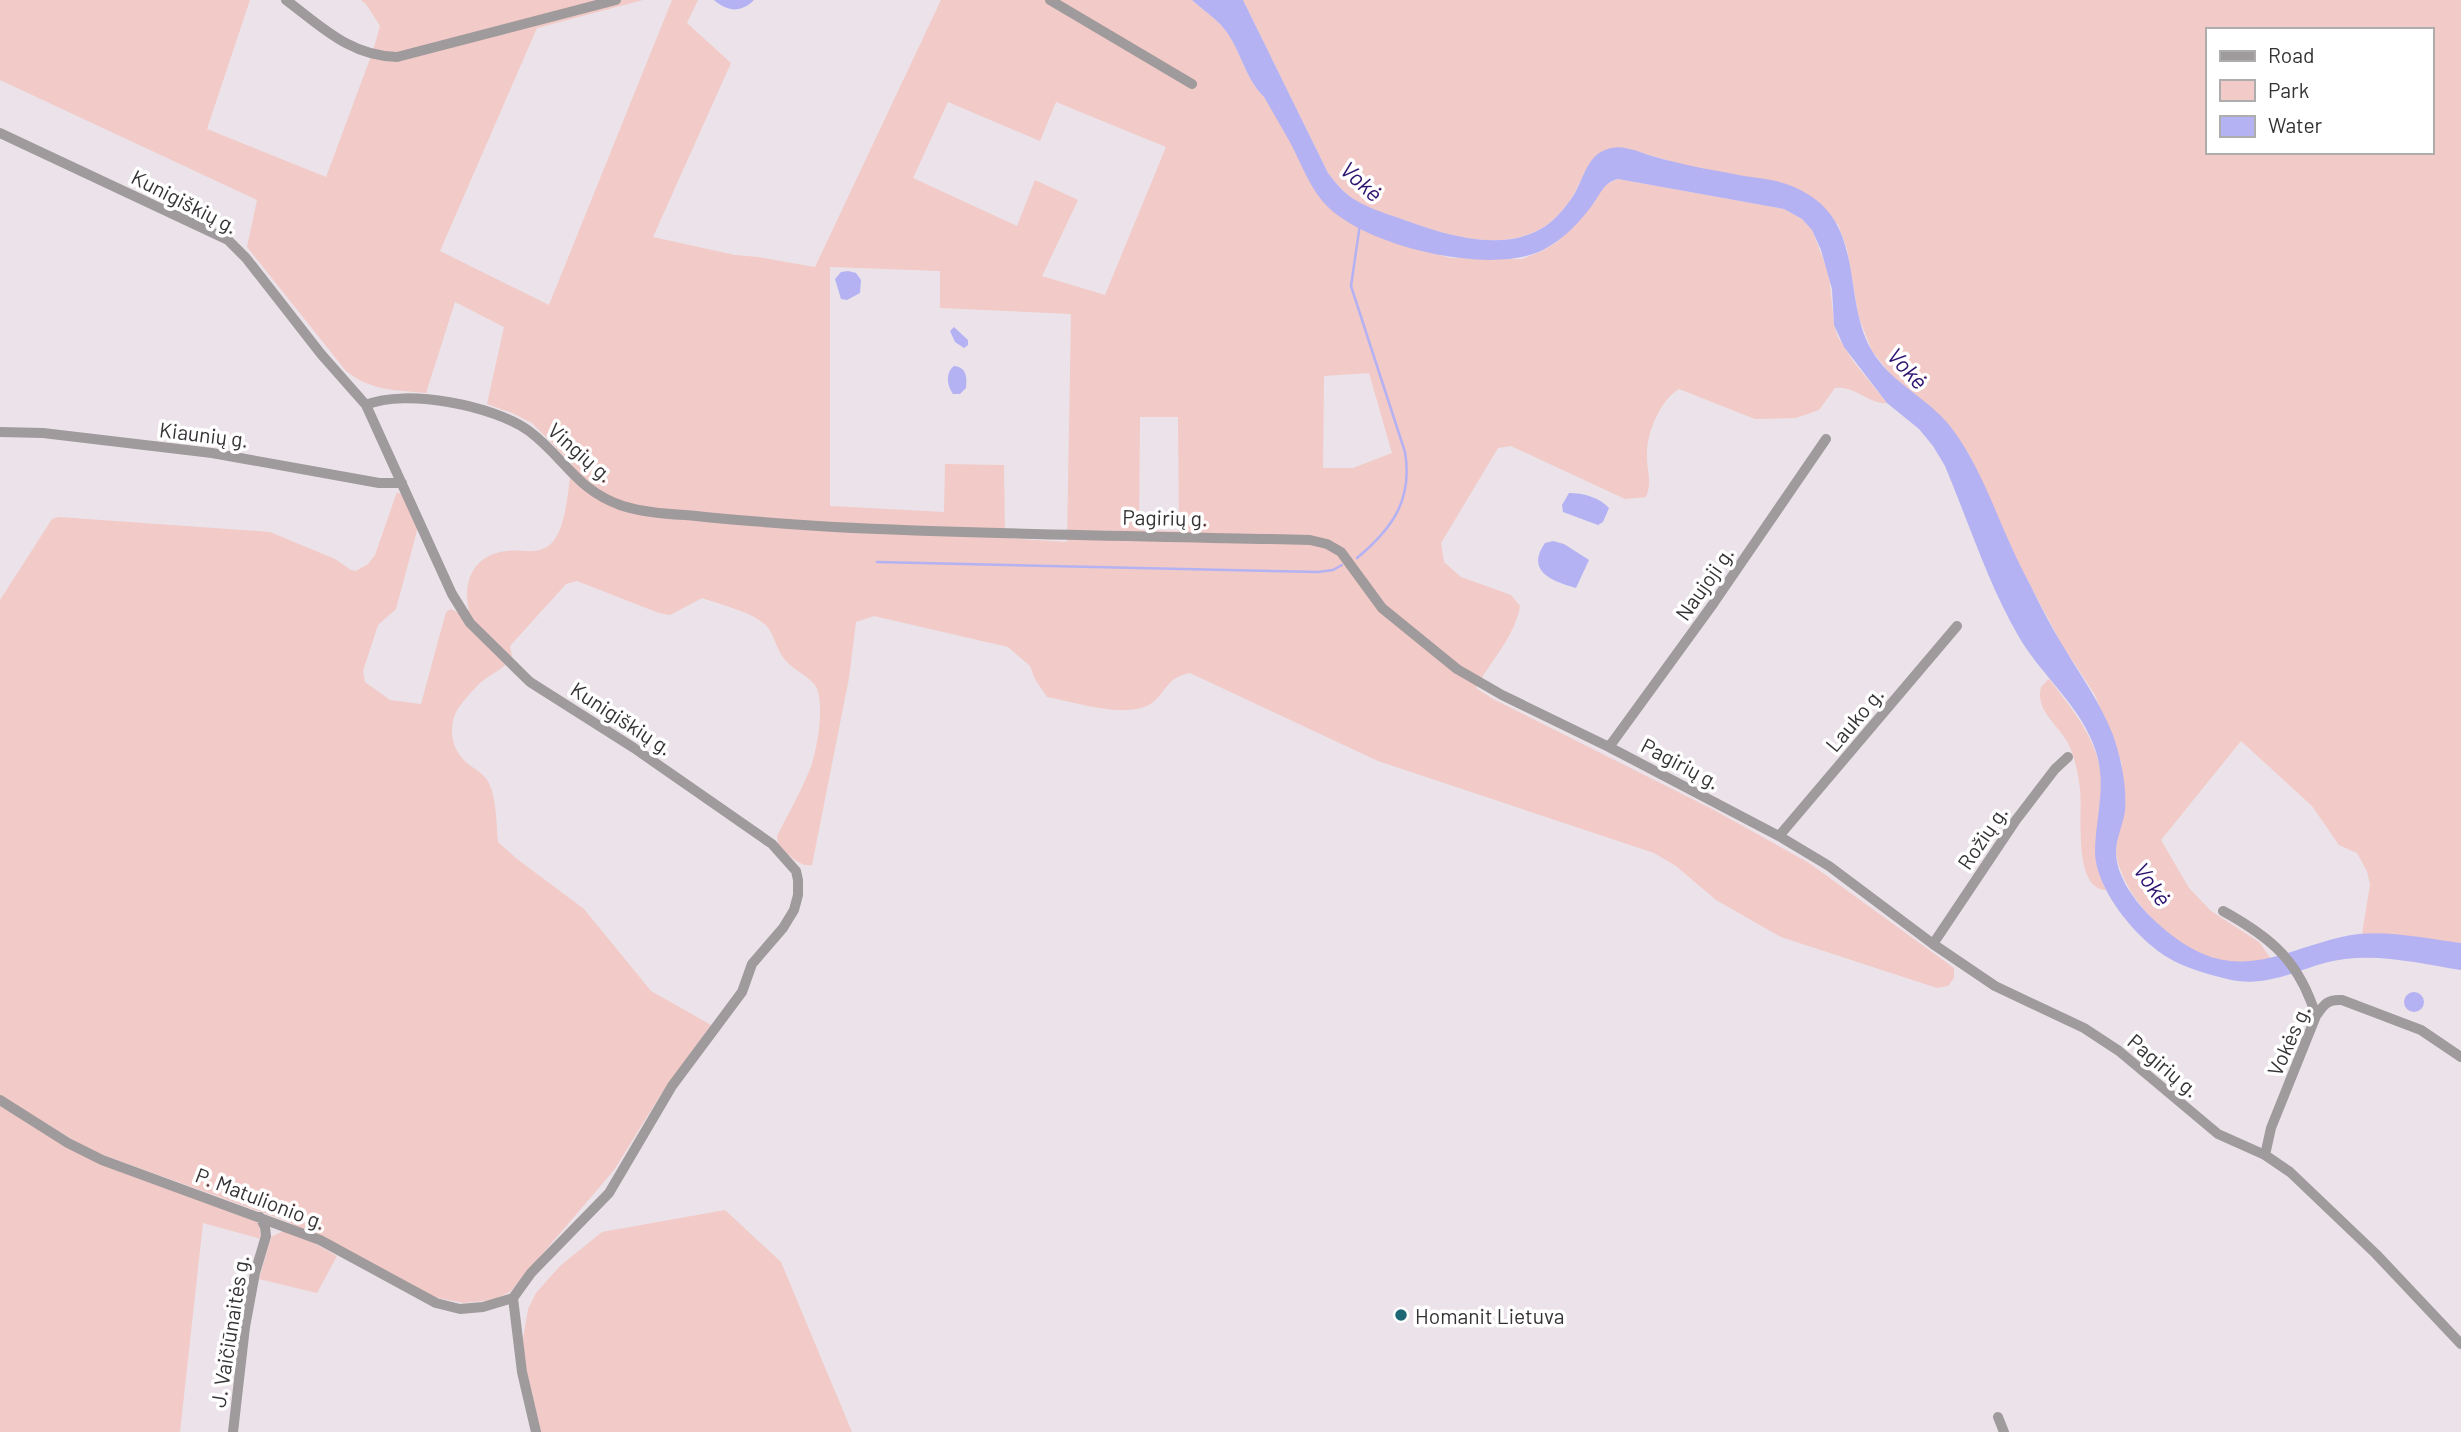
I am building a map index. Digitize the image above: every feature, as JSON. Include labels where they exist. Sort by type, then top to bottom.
[{"type":"street","points":[[286,0],[360,52],[378,57],[397,57],[616,0]]},
{"type":"street","points":[[1050,0],[1192,84]]},
{"type":"street","name":"Kunigiškių g.","points":[[0,133],[228,240],[246,258],[321,354],[366,405],[452,594],[470,623],[530,682],[634,748],[772,844],[796,871],[798,895],[794,910],[783,928],[752,964],[742,992],[672,1086],[609,1193],[531,1273],[513,1298]]},
{"type":"street","name":"Vingių g.","points":[[366,405],[384,400],[416,399],[481,410],[504,417],[527,430],[590,491],[625,506],[652,512],[775,524]]},
{"type":"street","name":"Kiaunių g.","points":[[0,432],[43,433],[212,453],[379,483],[402,482]]},
{"type":"street","name":"Naujoji g.","points":[[1609,747],[1713,604],[1826,439]]},
{"type":"street","name":"Pagirių g.","points":[[775,524],[926,531],[1310,540],[1327,544],[1341,552],[1382,608],[1457,669],[1502,695],[1609,747],[1779,836],[1829,866],[1994,986],[2084,1028],[2119,1051],[2218,1134],[2265,1155],[2290,1172],[2376,1254],[2461,1344]]},
{"type":"street","name":"Lauko g.","points":[[1779,836],[1957,626]]},
{"type":"street","name":"Rožių g.","points":[[1933,944],[2016,820],[2055,769],[2068,757]]},
{"type":"street","points":[[2223,911],[2243,922],[2283,952],[2307,988],[2316,1016]]},
{"type":"street","name":"Vokės g.","points":[[2265,1155],[2271,1128],[2316,1016],[2329,1000],[2342,1000],[2421,1030],[2461,1057]]},
{"type":"street","name":"P. Matulionio g.","points":[[0,1100],[68,1143],[102,1160],[320,1240],[436,1303],[460,1309],[483,1307],[513,1298]]},
{"type":"street","name":"J. Vaičiūnaitės g.","points":[[233,1432],[245,1326],[265,1236],[265,1227],[260,1217]]},
{"type":"street","name":"J. Vaičiūnaitės g.","points":[[265,1236],[278,1227],[286,1227]]},
{"type":"street","points":[[513,1298],[522,1372],[536,1432]]},
{"type":"street","points":[[1998,1417],[2004,1432]]},
{"type":"green space","points":[[0,0],[250,0],[207,129],[326,177],[380,26],[361,0],[643,0],[537,28],[440,251],[549,305],[672,0],[698,0],[687,23],[731,63],[653,237],[735,255],[815,267],[941,0],[1192,0],[1228,34],[1253,83],[1346,220],[1370,233],[1450,258],[1522,259],[1542,251],[1557,242],[1594,203],[1603,186],[1618,179],[1784,209],[1802,219],[1812,230],[1829,274],[1834,325],[1838,337],[1853,361],[1887,403],[1874,401],[1849,389],[1835,388],[1819,410],[1796,418],[1755,419],[1679,389],[1666,400],[1649,436],[1649,485],[1646,497],[1625,499],[1511,446],[1498,448],[1441,543],[1444,562],[1461,577],[1511,595],[1520,606],[1508,638],[1476,688],[1714,810],[1809,863],[1954,968],[1954,978],[1948,986],[1937,988],[1781,937],[1716,900],[1676,866],[1654,853],[1378,761],[1190,673],[1176,678],[1152,703],[1142,708],[1101,708],[1047,697],[1030,666],[1008,647],[874,616],[856,622],[849,678],[812,865],[802,864],[778,844],[777,836],[813,761],[820,714],[815,685],[786,661],[764,623],[748,614],[702,598],[670,615],[659,613],[577,581],[566,584],[510,646],[512,656],[509,661],[480,683],[464,701],[456,712],[452,736],[462,758],[489,783],[495,805],[498,842],[584,909],[651,991],[711,1025],[663,1091],[614,1170],[510,1292],[493,1300],[464,1303],[433,1297],[286,1221],[92,1151],[0,1096],[0,600],[52,519],[59,517],[270,532],[335,559],[356,571],[368,564],[375,555],[397,492],[402,495],[418,527],[396,609],[378,625],[363,671],[365,682],[390,700],[421,704],[446,612],[451,609],[457,612],[469,610],[469,580],[478,564],[486,558],[506,551],[543,549],[554,540],[563,520],[572,464],[532,423],[487,404],[504,327],[455,302],[426,393],[374,386],[355,378],[346,371],[247,247],[257,200],[0,80]],"holes":[[[948,102],[1040,141],[1056,102],[1166,147],[1105,295],[1042,276],[1078,200],[1035,180],[1017,226],[913,178]],[[830,267],[940,271],[940,308],[1071,314],[1067,542],[1005,538],[1004,465],[945,464],[944,512],[830,506]],[[1369,373],[1392,453],[1353,468],[1323,468],[1324,376]],[[1140,417],[1178,417],[1179,531],[1139,530]]]},
{"type":"green space","points":[[1243,0],[2461,0],[2461,943],[2362,934],[2370,885],[2367,871],[2357,853],[2339,845],[2312,806],[2241,741],[2161,840],[2189,888],[2211,911],[2259,942],[2271,959],[2233,962],[2214,958],[2194,950],[2176,938],[2143,908],[2121,872],[2116,853],[2122,764],[2095,695],[2061,643],[2019,564],[1970,456],[1948,424],[1895,380],[1872,351],[1859,318],[1847,249],[1838,224],[1703,172],[1621,148],[1607,149],[1595,158],[1570,201],[1548,224],[1532,233],[1514,238],[1476,239],[1439,232],[1372,209],[1340,188],[1328,173]]},
{"type":"green space","points":[[2049,679],[2086,732],[2098,761],[2102,794],[2096,853],[2100,877],[2106,890],[2095,886],[2088,877],[2084,864],[2076,765],[2068,743],[2041,703],[2041,687]]},
{"type":"green space","points":[[0,1106],[33,1126],[254,1219],[259,1224],[261,1239],[203,1223],[180,1432],[0,1432]]},
{"type":"green space","points":[[725,1210],[781,1262],[852,1432],[541,1432],[526,1368],[523,1339],[528,1309],[536,1293],[560,1266],[602,1232]]},
{"type":"green space","points":[[283,1231],[296,1233],[337,1256],[317,1293],[259,1279],[271,1237]]},
{"type":"water","points":[[714,0],[754,0],[739,9],[729,9]]},
{"type":"water","points":[[1192,0],[1243,0],[1328,173],[1336,183],[1348,195],[1363,204],[1434,230],[1473,239],[1493,240],[1530,234],[1547,225],[1562,210],[1575,193],[1592,160],[1603,151],[1616,147],[1698,167],[1776,181],[1809,195],[1826,209],[1838,227],[1850,266],[1857,309],[1871,349],[1888,371],[1940,415],[1962,442],[2042,609],[2108,723],[2119,753],[2125,792],[2125,811],[2116,847],[2119,868],[2125,883],[2146,912],[2188,946],[2221,960],[2261,960],[2339,938],[2359,934],[2384,934],[2461,943],[2461,970],[2403,960],[2359,958],[2330,962],[2273,979],[2244,982],[2204,973],[2174,961],[2155,949],[2131,925],[2110,896],[2097,866],[2095,851],[2101,783],[2092,741],[2077,713],[2028,650],[2008,617],[1988,575],[1945,466],[1933,446],[1919,429],[1887,403],[1844,347],[1834,325],[1832,289],[1821,250],[1812,230],[1802,219],[1784,209],[1618,179],[1606,186],[1583,217],[1565,235],[1543,250],[1521,257],[1493,260],[1463,258],[1400,245],[1347,221],[1322,201],[1268,103],[1253,83],[1228,34]]},
{"type":"water","points":[[841,272],[856,273],[861,280],[860,293],[847,300],[841,299],[835,279]]},
{"type":"water","points":[[954,327],[968,340],[968,345],[964,348],[955,342],[950,331]]},
{"type":"water","points":[[954,366],[961,368],[966,377],[966,388],[960,394],[953,394],[948,383],[949,372]]},
{"type":"water","points":[[1569,493],[1590,496],[1605,504],[1609,508],[1603,522],[1598,525],[1563,512],[1562,505]]},
{"type":"water","points":[[1553,541],[1564,544],[1589,560],[1576,588],[1551,578],[1540,568],[1540,553],[1545,543]]},
{"type":"water","points":[[2414,992],[2421,995],[2424,1002],[2421,1009],[2414,1012],[2407,1009],[2404,1002],[2407,995]]},
{"type":"waterway","points":[[1357,558],[1380,536],[1397,512],[1403,499],[1407,469],[1405,452],[1351,286],[1360,224]]},
{"type":"waterway","points":[[877,562],[1318,572],[1333,570],[1342,565]]},
{"type":"place","name":"Homanit Lietuva","points":[[1401,1315]]},
{"type":"water label","name":"Vokė","points":[[1362,181]]},
{"type":"water label","name":"Vokė","points":[[1908,368]]},
{"type":"water label","name":"Vokė","points":[[2153,884]]}]
